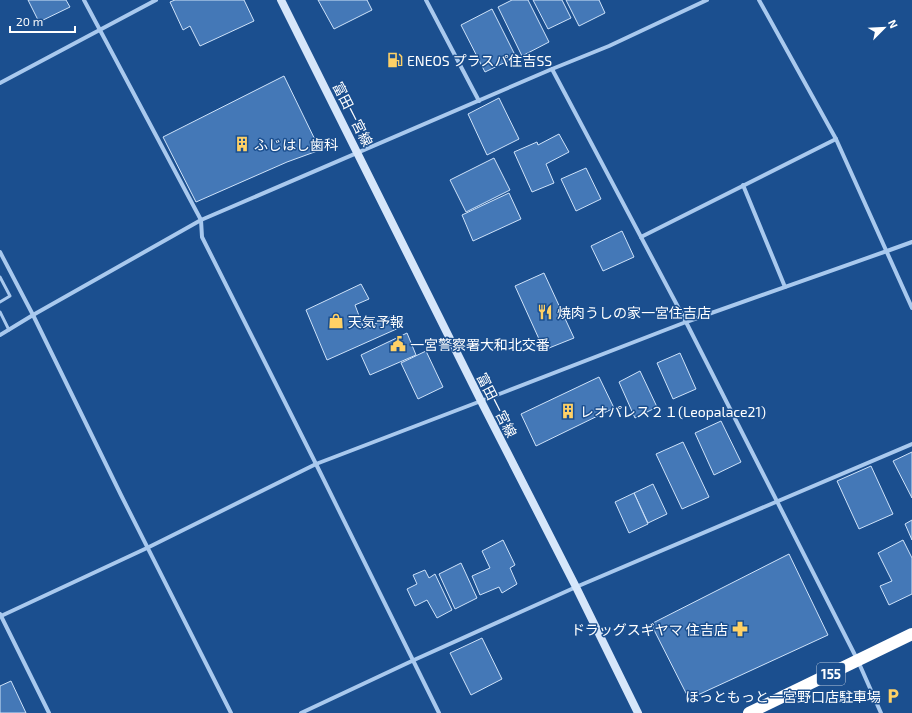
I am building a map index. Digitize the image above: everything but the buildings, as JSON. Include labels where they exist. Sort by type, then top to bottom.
[{"type":"highway","name":"155","points":[[749,713],[912,634]]},
{"type":"main road","name":"富田一宮線","points":[[282,0],[481,402],[576,587],[638,713]]},
{"type":"street","points":[[84,0],[201,220],[202,237],[414,660],[439,713]]},
{"type":"street","points":[[0,83],[156,0]]},
{"type":"street","points":[[426,0],[479,101]]},
{"type":"street","points":[[0,335],[201,220],[479,101],[552,68],[609,46],[707,0]]},
{"type":"street","points":[[759,0],[836,139],[912,308]]},
{"type":"street","points":[[552,68],[686,322],[858,661],[881,713]]},
{"type":"street","points":[[641,237],[836,139]]},
{"type":"street","points":[[743,185],[785,287]]},
{"type":"street","points":[[49,713],[1,615],[147,548],[316,464],[481,402],[686,322],[912,242]]},
{"type":"street","points":[[0,252],[33,315],[147,548],[231,713]]},
{"type":"street","points":[[301,713],[576,587],[912,444]]},
{"type":"lane","points":[[0,278],[10,296],[0,302]]},
{"type":"lane","points":[[0,312],[9,330]]},
{"type":"place","name":"ENEOS プラスパ住吉SS","points":[[395,60]]},
{"type":"place","name":"ふじはし歯科","points":[[242,144]]},
{"type":"place","name":"焼肉うしの家一宮住吉店","points":[[545,312]]},
{"type":"place","name":"天気予報","points":[[336,321]]},
{"type":"place","name":"一宮警察署大和北交番","points":[[398,344]]},
{"type":"place","name":"レオパレス２１(Leopalace21)","points":[[568,411]]},
{"type":"place","name":"ドラッグスギヤマ 住吉店","points":[[740,629]]},
{"type":"place","name":"ほっともっと一宮野口店駐車場","points":[[893,696]]}]
